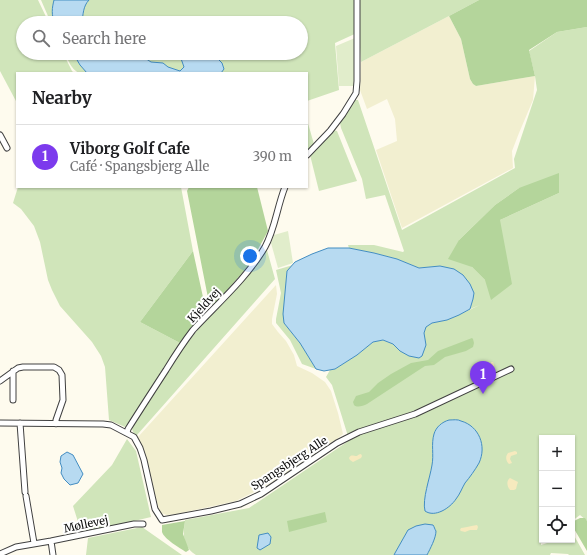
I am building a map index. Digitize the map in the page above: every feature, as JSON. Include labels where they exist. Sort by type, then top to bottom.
[{"type":"street","points":[[308,154],[330,131],[356,93],[356,0]]},
{"type":"street","points":[[0,135],[7,148]]},
{"type":"street","name":"Kjeldvej","points":[[127,433],[128,429],[170,363],[192,332],[236,285],[265,247],[273,229],[285,188]]},
{"type":"street","points":[[0,381],[13,371],[23,367],[54,367],[59,370],[62,375],[63,400],[56,424]]},
{"type":"street","name":"Spangsbjerg Alle","points":[[0,422],[103,424],[111,425],[134,437],[144,460],[155,509],[162,520],[240,504],[261,494],[337,443],[358,432],[415,414],[511,369]]},
{"type":"street","points":[[13,371],[14,400]]},
{"type":"street","points":[[20,423],[25,494],[34,543]]},
{"type":"street","name":"Møllevej","points":[[0,554],[16,547],[34,543],[51,541],[134,524],[143,524]]},
{"type":"street","points":[[51,541],[53,555]]},
{"type":"shaded area","points":[[449,16],[461,39],[470,79],[473,84],[476,86],[535,76],[533,100],[512,151],[513,168],[402,228],[376,150],[397,141],[395,119],[387,99],[367,109],[360,90],[361,62]]},
{"type":"shaded area","points":[[276,285],[277,294],[272,324],[286,341],[294,355],[297,366],[312,373],[325,382],[331,391],[343,434],[282,476],[236,501],[177,514],[167,515],[161,513],[155,496],[145,454],[138,437]]},
{"type":"green space","points":[[0,0],[38,0],[46,16],[16,16],[16,60],[66,60],[73,72],[16,72],[16,101],[0,71]]},
{"type":"green space","points":[[41,0],[479,0],[361,62],[359,32],[335,43],[339,90],[308,101],[308,72],[78,72],[72,67],[68,60],[308,60],[308,16],[48,16]]},
{"type":"green space","points":[[479,0],[587,0],[587,27],[557,32],[529,50],[535,76],[476,86],[470,79],[461,39],[449,16]]},
{"type":"green space","points":[[587,27],[587,521],[580,515],[575,519],[575,435],[539,435],[539,543],[541,543],[541,545],[547,543],[575,543],[575,537],[585,555],[551,553],[550,555],[196,555],[191,552],[184,540],[185,520],[249,508],[347,442],[347,433],[332,385],[326,377],[330,370],[335,369],[357,355],[373,342],[383,340],[393,344],[400,351],[425,345],[424,333],[426,327],[432,323],[447,320],[480,305],[470,309],[473,299],[440,266],[419,268],[397,259],[349,248],[348,245],[374,245],[404,251],[385,195],[366,199],[362,179],[341,128],[340,123],[355,100],[358,100],[402,230],[515,168],[514,159],[537,90],[529,51],[557,32]],"holes":[[[519,188],[559,193],[500,220],[485,280],[472,267],[459,240],[495,205]]]},
{"type":"green space","points":[[355,38],[354,86],[339,86],[336,46]]},
{"type":"green space","points":[[308,123],[314,144],[308,151]]},
{"type":"green space","points":[[333,130],[337,131],[357,181],[319,191],[310,155]]},
{"type":"green space","points":[[559,173],[559,193],[500,220],[512,284],[491,300],[485,280],[472,267],[448,259],[459,240],[495,205],[519,188]]},
{"type":"green space","points":[[18,188],[181,188],[193,251],[140,322],[180,343],[127,427],[109,420],[105,367],[101,356],[92,342],[60,306],[48,280],[40,242],[34,226],[21,209],[13,203]]},
{"type":"green space","points":[[188,188],[257,188],[268,231],[250,264],[214,305],[209,303],[187,191]]},
{"type":"green space","points":[[288,231],[293,263],[278,268],[271,243],[274,235]]},
{"type":"green space","points":[[267,250],[275,279],[137,435],[134,434],[132,429],[135,423],[181,351],[199,328],[227,298]]},
{"type":"green space","points":[[193,251],[206,311],[180,343],[140,322]]},
{"type":"green space","points":[[293,265],[287,271],[284,323],[300,343],[316,369],[302,364],[290,340],[276,323],[281,293],[276,270]]},
{"type":"green space","points":[[472,338],[474,343],[473,347],[466,351],[445,357],[434,365],[425,366],[367,404],[358,407],[354,405],[353,402],[356,396],[369,392],[378,383],[391,374],[411,363],[428,360],[438,351]]},
{"type":"green space","points":[[127,439],[136,451],[151,517],[84,533],[80,528],[73,506],[112,465]]},
{"type":"green space","points":[[325,512],[327,522],[289,532],[287,521]]},
{"type":"green space","points":[[580,518],[585,518],[587,521],[587,551],[575,530],[575,520]]},
{"type":"green space","points":[[185,521],[183,534],[189,550],[186,552],[176,546],[163,535],[162,532],[162,525]]},
{"type":"green space","points":[[142,527],[182,555],[86,555],[88,538]]},
{"type":"sand","points":[[491,362],[493,362],[494,365],[493,370],[480,378],[478,377],[478,373],[489,369]]},
{"type":"sand","points":[[515,451],[517,454],[511,456],[510,459],[512,463],[509,464],[506,456],[508,453]]},
{"type":"sand","points":[[361,454],[361,458],[353,462],[349,458],[351,456]]},
{"type":"sand","points":[[510,478],[518,482],[516,489],[514,490],[510,490],[507,482]]},
{"type":"sand","points":[[477,525],[477,530],[465,532],[460,530],[461,528]]},
{"type":"water","points":[[54,0],[89,0],[84,8],[83,16],[53,16]]},
{"type":"water","points":[[77,60],[148,60],[151,62],[163,63],[168,67],[180,71],[184,67],[182,60],[219,60],[224,69],[222,72],[86,72]]},
{"type":"water","points":[[328,248],[349,248],[374,253],[397,259],[419,268],[440,266],[454,269],[463,275],[470,284],[474,293],[470,309],[447,320],[432,323],[426,327],[424,333],[426,345],[422,356],[419,358],[409,356],[400,351],[393,344],[383,340],[373,342],[357,355],[335,369],[324,371],[316,369],[300,343],[284,323],[283,314],[287,271],[295,262]]},
{"type":"water","points":[[449,420],[458,420],[473,427],[482,444],[481,457],[479,463],[453,502],[446,509],[438,513],[429,513],[425,511],[424,506],[433,461],[433,438],[438,427],[442,423]]},
{"type":"water","points":[[67,452],[73,455],[83,474],[78,483],[70,485],[61,473],[62,468],[60,462],[61,456]]},
{"type":"water","points":[[425,524],[433,525],[436,531],[434,540],[427,555],[394,555],[408,530]]},
{"type":"water","points":[[268,533],[271,537],[270,544],[260,550],[257,548],[259,535]]},
{"type":"place","name":"Viborg Golf Cafe","points":[[483,394]]}]
